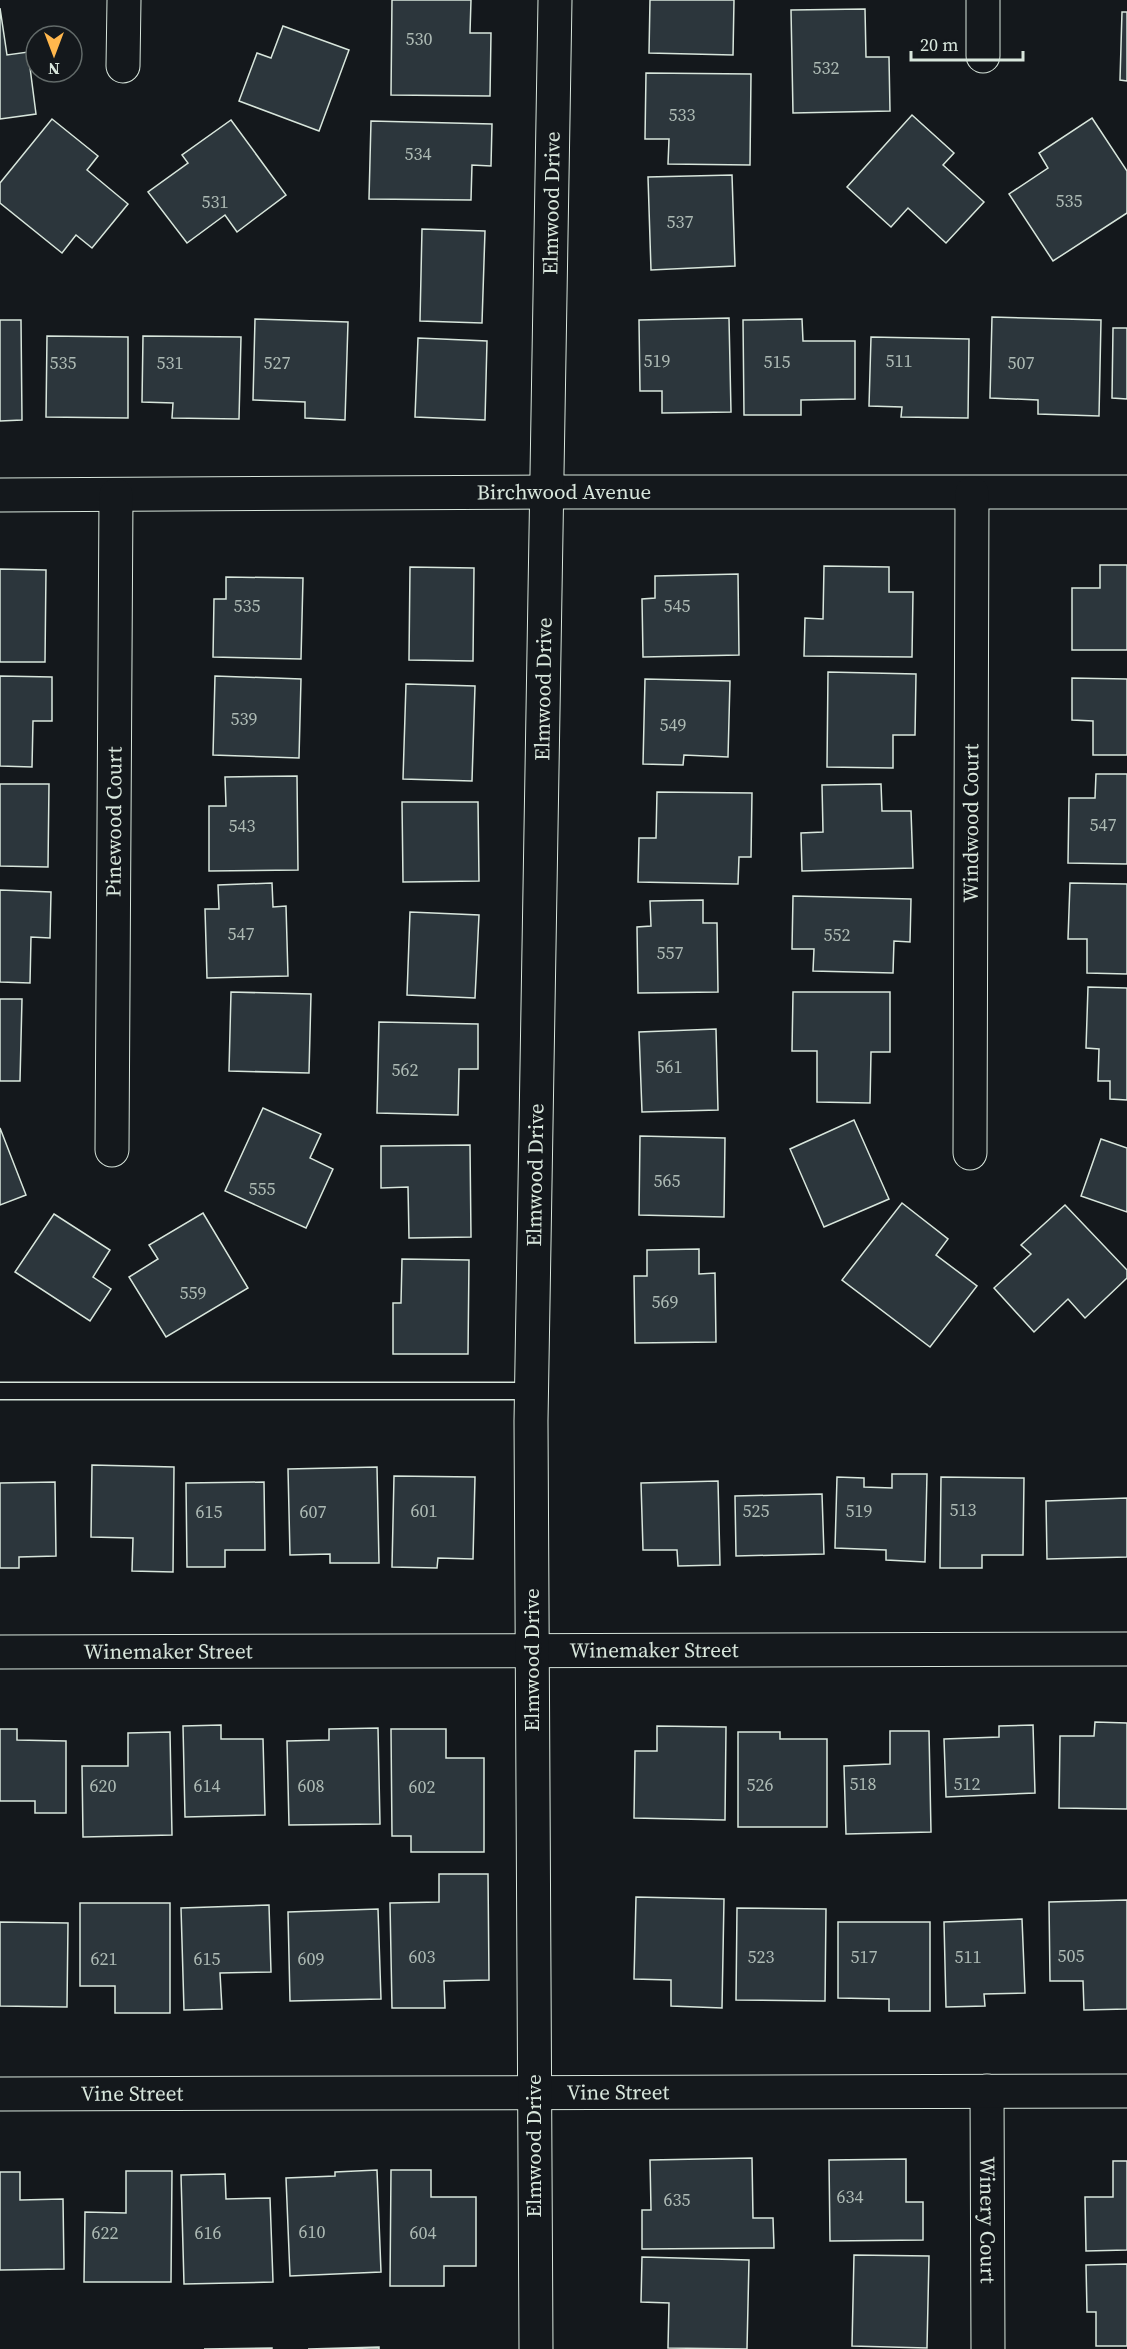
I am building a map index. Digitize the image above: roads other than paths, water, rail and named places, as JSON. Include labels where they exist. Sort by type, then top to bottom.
[{"type":"street","points":[[123,66],[124,0]]},
{"type":"street","name":"Elmwood Drive","points":[[536,2349],[532,1391],[555,0]]},
{"type":"street","points":[[983,0],[983,56]]},
{"type":"street","name":"Birchwood Avenue","points":[[0,495],[1127,492]]},
{"type":"street","name":"Windwood Court","points":[[970,1153],[972,493]]},
{"type":"street","name":"Pinewood Court","points":[[112,1150],[116,495]]},
{"type":"street","name":"Winemaker Street","points":[[0,1652],[1127,1649]]},
{"type":"street","name":"Winery Court","points":[[987,2091],[988,2349]]},
{"type":"street","name":"Vine Street","points":[[0,2094],[1127,2091]]},
{"type":"lane","points":[[0,1391],[532,1391]]}]
